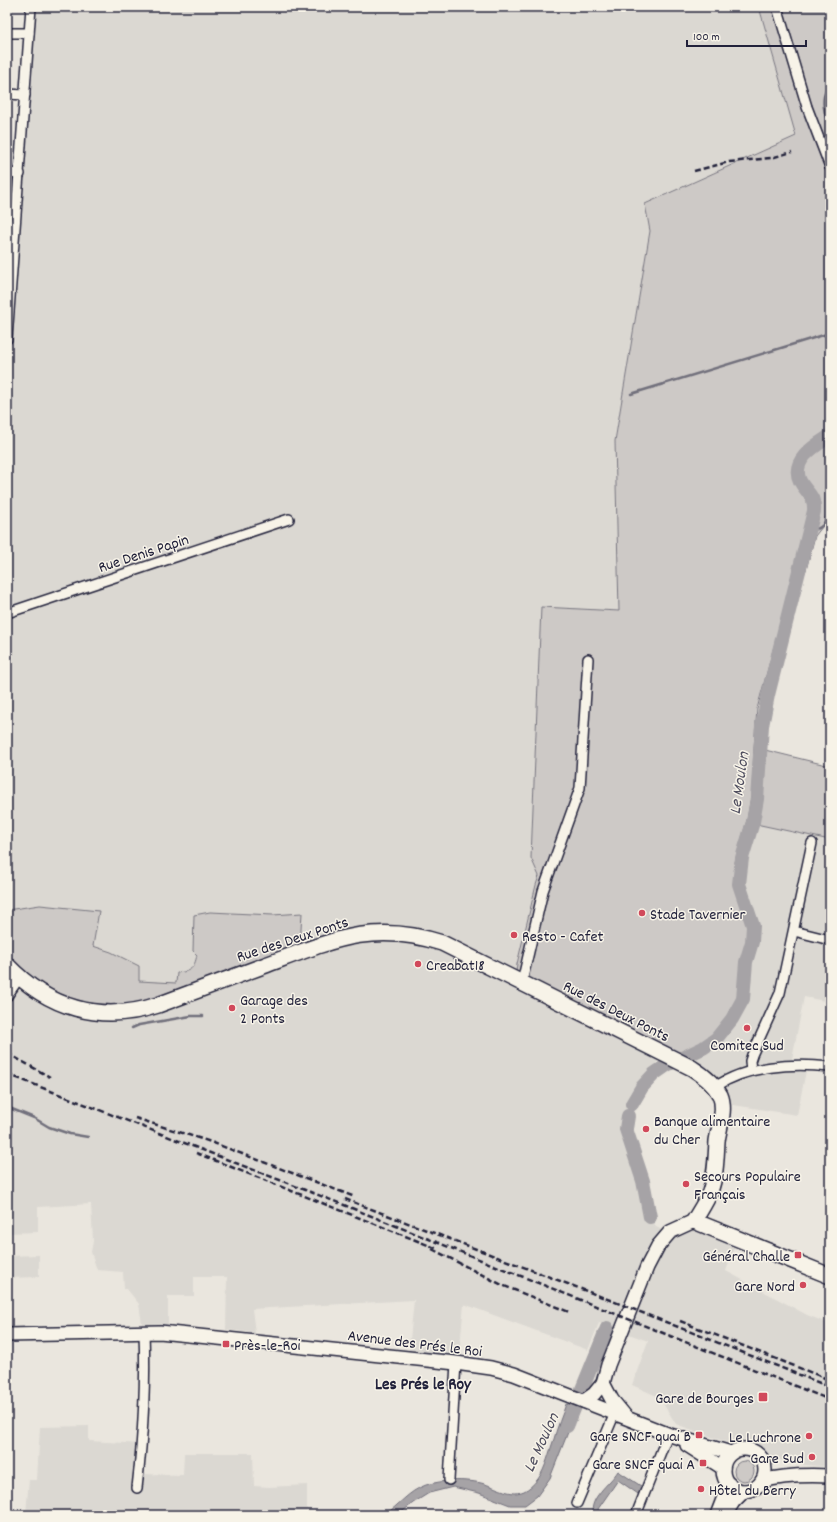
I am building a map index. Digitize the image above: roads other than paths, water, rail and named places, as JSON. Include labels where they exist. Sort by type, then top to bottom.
[{"type":"main road","name":"Rue des Deux Ponts","points":[[7,965],[41,994],[81,1010],[102,1013],[134,1012],[158,1005],[348,936],[378,933],[408,934],[442,943],[522,982],[692,1068],[715,1087]]},
{"type":"main road","points":[[584,1401],[601,1386],[653,1254],[670,1232],[694,1221],[709,1193],[715,1176],[722,1109],[720,1097],[715,1087]]},
{"type":"main road","points":[[694,1221],[830,1276]]},
{"type":"main road","name":"Avenue des Prés le Roi","points":[[7,1335],[144,1332],[190,1335],[491,1368],[514,1374],[669,1434],[686,1442],[721,1467]]},
{"type":"main road","points":[[601,1386],[611,1412]]},
{"type":"main road","points":[[601,1386],[627,1418]]},
{"type":"main road","name":"Avenue des Prés le Roi","points":[[686,1442],[732,1453]]},
{"type":"main road","points":[[762,1481],[766,1470],[765,1464],[760,1456],[752,1450],[742,1449],[732,1453],[721,1467],[729,1484],[735,1489],[744,1491],[754,1488],[762,1481],[774,1478],[802,1475],[830,1476]]},
{"type":"main road","points":[[765,1464],[802,1475]]},
{"type":"main road","points":[[717,1515],[729,1484]]},
{"type":"main road","points":[[725,1515],[744,1491]]},
{"type":"street","points":[[7,339],[31,7]]},
{"type":"street","points":[[777,7],[807,107],[830,166]]},
{"type":"street","points":[[7,33],[29,33]]},
{"type":"street","points":[[7,94],[25,95]]},
{"type":"street","points":[[7,173],[20,174]]},
{"type":"street","name":"Rue Denis Papin","points":[[7,613],[289,519]]},
{"type":"street","points":[[522,982],[543,891],[580,788],[588,660]]},
{"type":"street","points":[[751,1071],[750,1061],[752,1055],[780,993],[812,843]]},
{"type":"street","points":[[794,931],[830,940]]},
{"type":"street","points":[[7,996],[20,977]]},
{"type":"street","points":[[715,1087],[724,1081],[751,1071],[808,1065],[830,1067]]},
{"type":"street","points":[[137,1488],[144,1425],[144,1332]]},
{"type":"street","points":[[448,1480],[456,1363]]},
{"type":"street","points":[[577,1503],[611,1412]]},
{"type":"street","points":[[636,1515],[669,1434]]},
{"type":"street","points":[[802,1475],[813,1470],[830,1471]]},
{"type":"street","points":[[802,1475],[812,1481],[824,1482],[830,1480]]},
{"type":"water","points":[[566,1404],[579,1409],[572,1422],[550,1478],[537,1496],[525,1505],[510,1505],[479,1493],[453,1487],[429,1493],[398,1515],[384,1515],[414,1491],[426,1485],[439,1482],[467,1481],[481,1483],[511,1493],[518,1493],[531,1487],[543,1470]]},
{"type":"water","points":[[618,1471],[644,1488],[641,1496],[618,1480],[598,1509],[601,1515],[593,1515],[592,1509],[597,1497]]},
{"type":"waterway","points":[[826,117],[824,100],[825,92],[830,83]]},
{"type":"waterway","points":[[631,394],[830,333]]},
{"type":"waterway","name":"Le Moulon","points":[[632,1104],[642,1087],[654,1074],[667,1065],[703,1048],[716,1039],[732,1019],[743,999],[746,962],[752,942],[753,926],[739,884],[742,858],[753,822],[757,799],[762,726],[768,695],[814,511],[812,498],[800,481],[798,466],[806,454],[830,436]]},
{"type":"waterway","points":[[809,532],[822,526],[830,507]]},
{"type":"waterway","points":[[132,1028],[139,1025],[191,1016],[203,1016]]},
{"type":"waterway","points":[[7,1107],[34,1118],[49,1127],[70,1134],[88,1137]]},
{"type":"waterway","name":"Le Moulon","points":[[628,1116],[626,1129],[643,1181],[650,1217]]},
{"type":"waterway","name":"Le Moulon","points":[[567,1426],[607,1328]]},
{"type":"railway","points":[[694,171],[729,162],[771,158],[792,152]]},
{"type":"railway","points":[[7,1053],[50,1077]]},
{"type":"railway","points":[[7,1074],[344,1205],[830,1400]]},
{"type":"railway","points":[[135,1118],[211,1142],[355,1197]]},
{"type":"railway","points":[[196,1153],[438,1249]]},
{"type":"railway","points":[[345,1199],[610,1300],[830,1387]]},
{"type":"railway","points":[[432,1249],[502,1285],[569,1312]]},
{"type":"railway","points":[[680,1321],[830,1380]]},
{"type":"place","name":"Stade Tavernier","points":[[642,913]]},
{"type":"place","name":"Resto - Cafet","points":[[514,935]]},
{"type":"place","name":"Creabat18","points":[[418,964]]},
{"type":"place","name":"Garage des 2 Ponts","points":[[232,1008]]},
{"type":"place","name":"Comitec Sud","points":[[747,1028]]},
{"type":"place","name":"Banque alimentaire du Cher","points":[[646,1129]]},
{"type":"place","name":"Secours Populaire Français","points":[[686,1184]]},
{"type":"place","name":"Général Challe","points":[[798,1255]]},
{"type":"place","name":"Gare Nord","points":[[803,1285]]},
{"type":"place","name":"Près-le-Roi","points":[[226,1344]]},
{"type":"place","name":"Gare de Bourges","points":[[763,1397]]},
{"type":"place","name":"Gare SNCF quai B","points":[[699,1435]]},
{"type":"place","name":"Le Luchrone","points":[[809,1436]]},
{"type":"place","name":"Gare Sud","points":[[812,1457]]},
{"type":"place","name":"Gare SNCF quai A","points":[[703,1463]]},
{"type":"place","name":"Hôtel du Berry","points":[[701,1489]]},
{"type":"district","name":"Les Prés le Roy","points":[[423,1383]]}]
